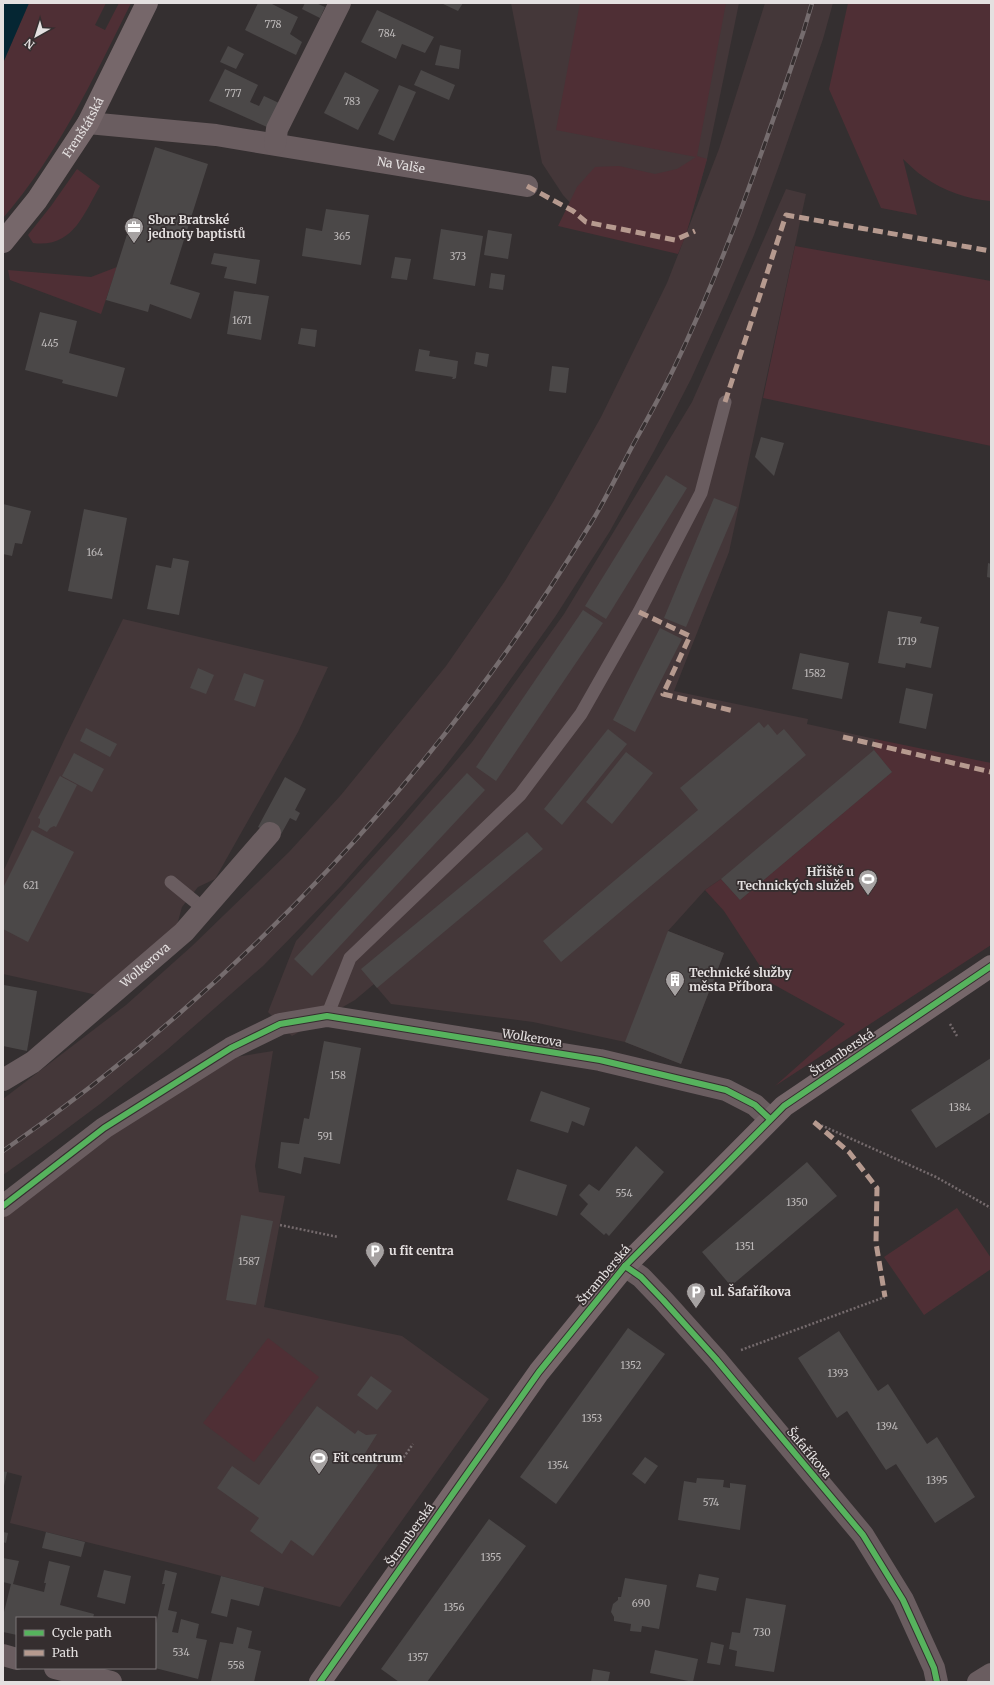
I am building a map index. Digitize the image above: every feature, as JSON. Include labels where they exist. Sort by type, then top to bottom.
[{"type":"street","name":"Frenštátská","points":[[3,242],[37,200],[88,124],[147,3]]},
{"type":"street","points":[[275,144],[278,129],[340,3]]},
{"type":"street","name":"Na Valše","points":[[88,124],[216,135],[527,186]]},
{"type":"street","name":"Wolkerova","points":[[3,1080],[33,1062],[184,932],[270,833]]},
{"type":"street","name":"Štramberská","points":[[326,1680],[539,1372],[624,1266],[784,1106],[991,966]]},
{"type":"street","name":"Wolkerova","points":[[3,1206],[104,1128],[231,1048],[280,1024],[327,1016],[600,1060],[726,1090],[755,1105],[770,1120]]},
{"type":"street","name":"Šafaříkova","points":[[624,1266],[641,1278],[663,1300],[716,1359],[863,1535],[903,1600],[934,1668],[937,1682]]},
{"type":"street","points":[[3,1655],[16,1659]]},
{"type":"street","points":[[59,1669],[111,1682]]},
{"type":"street","points":[[978,1682],[991,1674]]},
{"type":"lane","points":[[327,1016],[350,958],[520,795],[581,714],[639,612],[701,493],[725,402]]},
{"type":"lane","points":[[171,882],[204,909]]},
{"type":"path","points":[[814,1122],[936,1177],[991,1208]]},
{"type":"path","points":[[280,1225],[338,1237]]},
{"type":"path","points":[[716,1359],[885,1297]]},
{"type":"path","points":[[399,1464],[413,1444]]},
{"type":"shaded area","points":[[29,3],[106,3],[95,25],[105,30],[119,3],[131,3],[89,87],[58,142],[23,194],[3,218],[3,63]]},
{"type":"shaded area","points":[[511,3],[739,3],[707,159],[689,224],[575,208],[563,195],[542,163]]},
{"type":"shaded area","points":[[580,3],[726,3],[697,156],[707,159],[686,235],[678,254],[558,226],[577,187],[595,167],[619,166],[655,174],[677,169],[696,157],[556,130]]},
{"type":"shaded area","points":[[765,3],[833,3],[823,39],[754,235],[691,379],[654,451],[610,531],[555,617],[496,700],[441,772],[341,886],[263,966],[168,1049],[100,1104],[3,1175],[3,1099],[126,1005],[192,946],[289,852],[341,795],[446,666],[505,581],[553,502],[601,417],[667,283],[719,149]]},
{"type":"shaded area","points":[[848,3],[991,3],[991,201],[965,196],[948,190],[921,175],[903,159],[917,215],[881,208],[829,89]]},
{"type":"shaded area","points":[[77,169],[100,186],[88,208],[75,227],[67,235],[58,240],[47,243],[33,243],[28,235]]},
{"type":"shaded area","points":[[786,189],[806,194],[729,552],[674,691],[808,719],[807,724],[875,739],[874,750],[991,763],[991,945],[845,1024],[721,879],[705,890],[668,931],[724,953],[681,1064],[625,1042],[533,1022],[391,1004],[374,984],[355,1000],[292,1036],[268,1012],[296,941],[399,828],[472,742],[564,614],[692,402]]},
{"type":"shaded area","points":[[795,246],[991,281],[991,446],[763,398]]},
{"type":"shaded area","points":[[117,267],[101,314],[10,280],[8,270],[91,277]]},
{"type":"shaded area","points":[[123,619],[328,667],[298,732],[215,879],[198,887],[182,907],[177,925],[97,995],[3,974],[3,872],[64,740]]},
{"type":"shaded area","name":"Hřiště u Technických služeb","points":[[875,739],[991,763],[991,945],[775,1086],[845,1024],[771,983],[724,911],[705,890],[721,879],[740,900],[892,772],[874,750]]},
{"type":"shaded area","points":[[273,1051],[255,1166],[259,1192],[285,1196],[264,1307],[402,1336],[489,1399],[340,1607],[10,1523],[22,1476],[3,1471],[3,1216],[112,1132],[236,1057]]},
{"type":"shaded area","points":[[957,1208],[991,1258],[991,1269],[924,1315],[884,1257]]},
{"type":"shaded area","points":[[268,1338],[319,1377],[254,1462],[203,1423]]},
{"type":"water","points":[[3,3],[29,3],[3,63]]},
{"type":"building","points":[[258,3],[270,3],[298,17],[290,34],[302,42],[296,55],[245,30]]},
{"type":"building","points":[[305,3],[316,3],[325,7],[320,18],[302,9]]},
{"type":"building","points":[[441,3],[463,3],[458,11]]},
{"type":"building","points":[[377,10],[434,37],[425,53],[402,44],[396,59],[361,42]]},
{"type":"building","points":[[440,45],[461,50],[459,69],[435,65]]},
{"type":"building","points":[[228,46],[244,54],[236,69],[220,62]]},
{"type":"building","points":[[225,69],[258,85],[250,102],[259,106],[264,96],[279,103],[267,127],[209,101]]},
{"type":"building","points":[[421,70],[455,85],[449,100],[414,85]]},
{"type":"building","points":[[345,72],[379,90],[358,130],[324,113]]},
{"type":"building","points":[[399,85],[416,92],[394,141],[378,134]]},
{"type":"building","points":[[155,147],[208,164],[170,284],[200,293],[191,319],[150,304],[148,312],[106,300]]},
{"type":"building","points":[[326,209],[369,215],[361,265],[302,256],[306,228],[322,231]]},
{"type":"building","points":[[441,229],[483,236],[475,286],[433,279]]},
{"type":"building","points":[[488,230],[512,234],[508,259],[484,255]]},
{"type":"building","points":[[214,253],[260,260],[256,284],[224,278],[227,267],[211,264]]},
{"type":"building","points":[[395,257],[411,259],[407,280],[391,278]]},
{"type":"building","points":[[491,273],[505,275],[503,290],[489,288]]},
{"type":"building","points":[[234,291],[269,296],[261,340],[227,334]]},
{"type":"building","points":[[40,312],[77,321],[69,353],[125,368],[117,397],[62,383],[63,380],[25,370]]},
{"type":"building","points":[[301,328],[317,330],[315,347],[298,344]]},
{"type":"building","points":[[419,349],[430,351],[429,356],[458,361],[456,378],[452,379],[453,377],[415,371]]},
{"type":"building","points":[[476,352],[489,354],[487,367],[474,364]]},
{"type":"building","points":[[552,366],[569,368],[566,393],[549,391]]},
{"type":"building","points":[[761,437],[784,443],[774,476],[755,457]]},
{"type":"building","points":[[666,475],[687,488],[606,619],[585,606]]},
{"type":"building","points":[[714,498],[737,507],[686,627],[664,618]]},
{"type":"building","points":[[3,504],[31,511],[22,544],[15,543],[12,556],[3,554]]},
{"type":"building","points":[[84,509],[127,518],[112,599],[68,591]]},
{"type":"building","points":[[173,558],[189,561],[179,615],[147,609],[156,565],[171,568]]},
{"type":"building","points":[[988,563],[991,564],[991,578],[987,577]]},
{"type":"building","points":[[583,610],[603,623],[496,781],[476,767]]},
{"type":"building","points":[[888,611],[922,617],[920,623],[939,627],[931,668],[906,663],[905,668],[878,663]]},
{"type":"building","points":[[660,628],[682,639],[635,732],[613,720]]},
{"type":"building","points":[[800,653],[849,663],[842,699],[792,689]]},
{"type":"building","points":[[198,668],[214,675],[206,694],[190,688]]},
{"type":"building","points":[[244,673],[264,680],[255,707],[234,700]]},
{"type":"building","points":[[906,688],[933,694],[926,729],[899,723]]},
{"type":"building","points":[[759,722],[764,728],[768,724],[777,735],[784,729],[806,755],[561,962],[543,941],[698,810],[680,788]]},
{"type":"building","points":[[86,728],[117,744],[110,757],[80,741]]},
{"type":"building","points":[[608,729],[627,744],[562,825],[544,809]]},
{"type":"building","points":[[874,750],[892,772],[740,900],[721,879]]},
{"type":"building","points":[[626,752],[653,773],[612,824],[586,802]]},
{"type":"building","points":[[74,753],[104,769],[92,792],[62,776]]},
{"type":"building","points":[[467,773],[485,790],[312,976],[294,959]]},
{"type":"building","points":[[60,776],[77,785],[56,827],[54,826],[50,828],[47,832],[38,827],[40,819],[38,818]]},
{"type":"building","points":[[285,777],[306,789],[295,810],[300,813],[296,821],[290,818],[279,838],[258,827]]},
{"type":"building","points":[[32,830],[74,852],[28,942],[3,929],[3,888]]},
{"type":"building","points":[[527,832],[543,849],[377,988],[361,969]]},
{"type":"building","name":"Technické služby města Příbora","points":[[668,931],[724,953],[681,1064],[625,1042]]},
{"type":"building","points":[[4,985],[37,991],[27,1051],[3,1046]]},
{"type":"building","points":[[324,1041],[361,1048],[340,1164],[304,1157],[301,1174],[278,1168],[281,1142],[299,1144],[304,1118],[309,1119]]},
{"type":"building","points":[[991,1058],[991,1112],[936,1148],[911,1110]]},
{"type":"building","points":[[541,1091],[590,1108],[584,1126],[572,1121],[568,1133],[530,1121]]},
{"type":"building","points":[[636,1146],[664,1172],[609,1236],[606,1233],[604,1235],[580,1214],[588,1204],[579,1195],[589,1184],[599,1191]]},
{"type":"building","points":[[807,1162],[837,1196],[731,1286],[702,1252]]},
{"type":"building","points":[[517,1169],[567,1185],[557,1216],[507,1200]]},
{"type":"building","points":[[241,1215],[273,1221],[256,1305],[226,1300]]},
{"type":"building","points":[[628,1328],[665,1354],[556,1504],[520,1477]]},
{"type":"building","points":[[839,1331],[878,1391],[888,1384],[927,1444],[937,1437],[975,1497],[935,1523],[896,1464],[886,1470],[847,1411],[837,1418],[798,1358]]},
{"type":"building","points":[[371,1376],[392,1391],[377,1410],[357,1395]]},
{"type":"building","name":"Fit centrum","points":[[317,1406],[355,1434],[358,1430],[366,1435],[377,1434],[364,1455],[378,1465],[313,1556],[291,1540],[282,1554],[250,1531],[259,1518],[217,1488],[232,1466],[259,1485]]},
{"type":"building","points":[[645,1457],[658,1466],[645,1484],[632,1474]]},
{"type":"building","points":[[3,1471],[7,1472],[4,1486],[3,1486]]},
{"type":"building","points":[[697,1478],[724,1480],[723,1487],[730,1488],[730,1483],[746,1485],[740,1530],[678,1520],[684,1481],[696,1483]]},
{"type":"building","points":[[489,1519],[526,1546],[427,1682],[399,1682],[381,1669]]},
{"type":"building","points":[[3,1532],[8,1533],[6,1543],[3,1542]]},
{"type":"building","points":[[46,1532],[85,1542],[81,1557],[42,1548]]},
{"type":"building","points":[[3,1558],[19,1561],[13,1584],[44,1592],[46,1583],[44,1583],[49,1561],[70,1566],[60,1605],[94,1614],[93,1617],[16,1617],[16,1635],[3,1632],[3,1616],[11,1584],[3,1582]]},
{"type":"building","points":[[104,1570],[131,1576],[125,1604],[97,1597]]},
{"type":"building","points":[[165,1570],[177,1573],[168,1610],[177,1612],[172,1632],[178,1633],[181,1619],[199,1624],[196,1638],[207,1640],[198,1679],[156,1668],[156,1624],[165,1584],[162,1584]]},
{"type":"building","points":[[699,1574],[719,1578],[716,1591],[696,1587]]},
{"type":"building","points":[[221,1576],[264,1587],[259,1606],[231,1599],[227,1617],[211,1613]]},
{"type":"building","points":[[625,1578],[667,1585],[659,1629],[642,1626],[641,1632],[630,1631],[631,1624],[614,1621],[614,1617],[611,1612],[613,1604],[618,1600],[618,1597],[621,1597]]},
{"type":"building","points":[[746,1598],[786,1605],[774,1672],[735,1666],[737,1651],[729,1649],[732,1632],[740,1633]]},
{"type":"building","points":[[237,1627],[252,1631],[248,1648],[261,1651],[254,1682],[211,1681],[220,1642],[233,1644]]},
{"type":"building","points":[[711,1642],[724,1645],[720,1665],[707,1663]]},
{"type":"building","points":[[655,1650],[698,1659],[693,1682],[650,1673]]},
{"type":"building","points":[[593,1669],[610,1672],[608,1682],[591,1682]]},
{"type":"railway","points":[[3,1151],[90,1087],[174,1018],[254,945],[330,868],[402,787],[469,702],[532,614],[591,523],[665,387],[693,327],[711,286],[759,161],[812,3]]},
{"type":"marked path","points":[[527,186],[573,211],[586,222],[675,240],[695,231]]},
{"type":"marked path","points":[[725,402],[786,215],[991,251]]},
{"type":"marked path","points":[[639,612],[690,636],[663,694],[734,711]]},
{"type":"marked path","points":[[843,737],[991,772]]},
{"type":"marked path","points":[[814,1122],[849,1152],[877,1188],[876,1243],[885,1297]]},
{"type":"cycle path","points":[[320,1682],[539,1372],[625,1266],[784,1106],[991,966]]},
{"type":"cycle path","points":[[3,1206],[104,1128],[231,1048],[280,1024],[327,1016],[600,1060],[726,1090],[755,1105],[770,1119]]},
{"type":"cycle path","points":[[625,1266],[641,1277],[716,1359],[863,1535],[903,1600],[934,1668],[937,1682]]},
{"type":"place","name":"Sbor Bratrské jednoty baptistů","points":[[134,244]]},
{"type":"place","name":"Hřiště u Technických služeb","points":[[868,896]]},
{"type":"place","name":"Technické služby města Příbora","points":[[675,997]]},
{"type":"place","name":"u fit centra","points":[[375,1268]]},
{"type":"place","name":"ul. Šafaříkova","points":[[696,1309]]},
{"type":"place","name":"Fit centrum","points":[[319,1475]]}]
